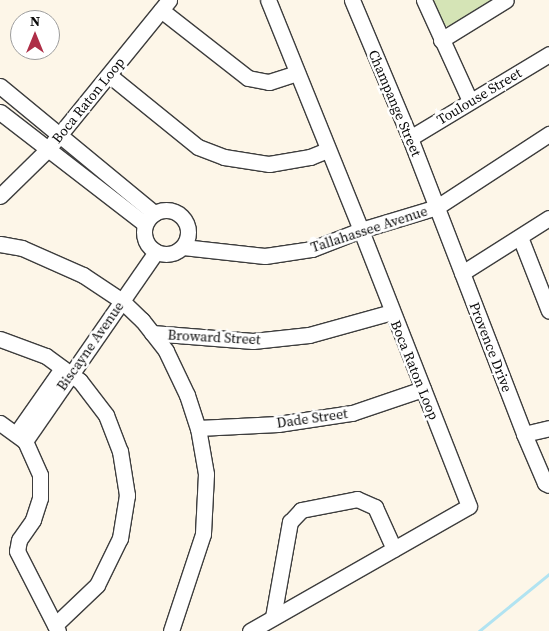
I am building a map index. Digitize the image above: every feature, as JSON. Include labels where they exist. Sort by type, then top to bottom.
[{"type":"street","name":"Boca Raton Loop","points":[[250,631],[469,506],[392,312],[362,230],[327,150],[268,0]]},
{"type":"street","name":"Champange Street","points":[[352,0],[437,207]]},
{"type":"street","points":[[424,0],[470,101]]},
{"type":"street","points":[[441,40],[506,0]]},
{"type":"street","name":"Boca Raton Loop","points":[[0,196],[48,149],[165,5]]},
{"type":"street","points":[[165,5],[248,78],[268,82],[296,72]]},
{"type":"street","name":"Toulouse Street","points":[[410,138],[549,54]]},
{"type":"street","points":[[109,75],[198,147],[224,157],[269,164],[310,157],[327,150]]},
{"type":"street","points":[[0,86],[60,135],[149,218]]},
{"type":"street","points":[[0,112],[48,149],[149,218]]},
{"type":"street","name":"Tallahassee Avenue","points":[[183,247],[265,256],[312,249],[362,230],[437,207],[549,134]]},
{"type":"street","name":"Provence Drive","points":[[437,207],[524,434],[544,483],[549,485]]},
{"type":"street","points":[[160,210],[174,211],[185,220],[189,234],[183,247],[170,254],[152,249],[144,239],[149,218],[160,210]]},
{"type":"street","points":[[462,273],[549,218]]},
{"type":"street","points":[[520,237],[548,303]]},
{"type":"street","points":[[0,244],[22,248],[83,275],[118,298],[152,333],[170,360],[187,395],[198,428],[206,474],[204,534],[171,631]]},
{"type":"street","name":"Biscayne Avenue","points":[[21,438],[152,249]]},
{"type":"street","name":"Broward Street","points":[[152,333],[253,341],[309,335],[392,312]]},
{"type":"street","points":[[0,339],[46,356],[80,381],[106,415],[120,452],[127,495],[120,538],[97,585],[57,628],[18,551],[19,540],[33,520],[40,498],[40,476],[21,438],[0,423]]},
{"type":"street","name":"Dade Street","points":[[198,428],[278,424],[352,413],[423,390]]},
{"type":"street","points":[[524,434],[549,428]]},
{"type":"street","points":[[273,617],[290,522],[302,510],[357,499],[375,507],[394,549]]},
{"type":"green space","points":[[432,0],[492,0],[456,24],[447,26],[442,25]]},
{"type":"waterway","points":[[479,631],[549,574]]}]
